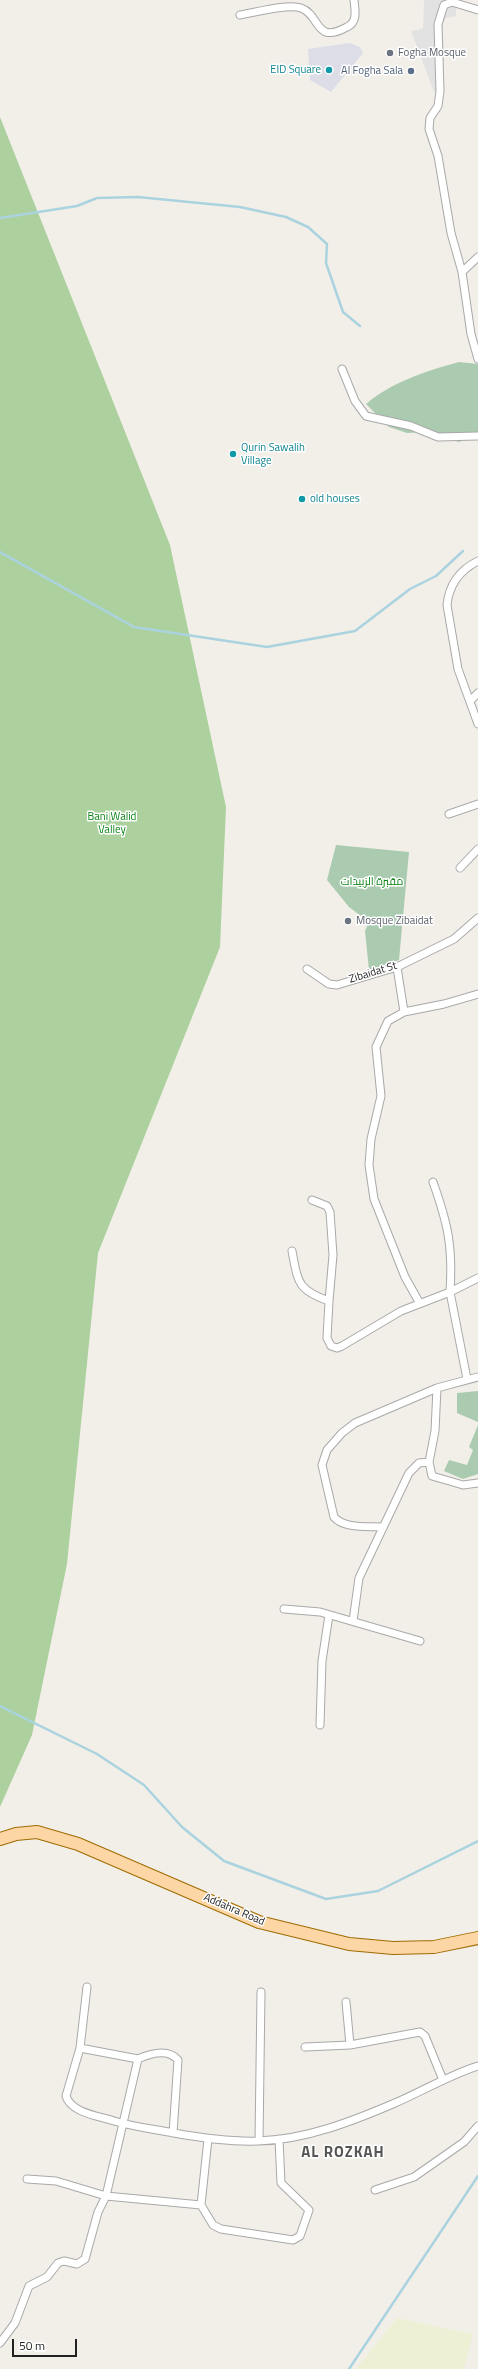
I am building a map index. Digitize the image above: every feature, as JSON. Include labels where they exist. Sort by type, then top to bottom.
[{"type":"main road","name":"Addahra Road","points":[[0,1840],[16,1834],[37,1832],[78,1844],[259,1922],[349,1944],[393,1948],[434,1948],[478,1938]]},
{"type":"street","points":[[240,15],[288,8],[300,8],[310,14],[317,26],[330,33],[340,31],[351,26],[355,18],[354,0]]},
{"type":"street","points":[[478,10],[452,1],[444,5],[438,24],[440,91],[438,106],[430,118],[429,129],[438,156],[451,233],[462,272],[471,334],[478,359]]},
{"type":"street","points":[[462,272],[478,257]]},
{"type":"street","points":[[342,369],[355,401],[366,416],[412,426],[438,437],[478,436]]},
{"type":"street","points":[[478,561],[456,579],[448,594],[447,605],[458,669],[478,724]]},
{"type":"street","points":[[470,701],[478,693]]},
{"type":"street","points":[[449,814],[478,804]]},
{"type":"street","points":[[460,868],[478,849]]},
{"type":"street","name":"Zibaidat St","points":[[306,969],[329,984],[337,985],[397,967],[454,939],[478,919]]},
{"type":"street","points":[[397,967],[404,1012]]},
{"type":"street","points":[[419,1302],[405,1277],[374,1199],[369,1165],[371,1139],[381,1096],[376,1057],[378,1041],[388,1021],[404,1012],[444,1004],[478,994]]},
{"type":"street","points":[[433,1182],[447,1222],[451,1249],[450,1292],[467,1379]]},
{"type":"street","points":[[312,1200],[327,1206],[330,1212],[334,1255],[327,1338],[328,1343],[337,1348],[419,1302],[450,1292],[478,1278]]},
{"type":"street","points":[[292,1251],[297,1275],[306,1291],[329,1301]]},
{"type":"street","points":[[383,1527],[338,1522],[331,1510],[322,1470],[323,1457],[342,1433],[355,1423],[437,1388],[478,1377]]},
{"type":"street","points":[[437,1388],[436,1426],[429,1462],[432,1476],[463,1485],[478,1483]]},
{"type":"street","points":[[353,1621],[359,1578],[383,1527],[414,1466],[419,1463],[429,1462]]},
{"type":"street","points":[[284,1609],[329,1615],[420,1641]]},
{"type":"street","points":[[320,1724],[322,1661],[329,1615]]},
{"type":"street","points":[[87,1987],[80,2048],[66,2089],[68,2102],[77,2109],[123,2124],[208,2139],[259,2141],[280,2139],[329,2128],[396,2103],[455,2073],[478,2066]]},
{"type":"street","points":[[259,2141],[261,1992]]},
{"type":"street","points":[[346,2002],[350,2045]]},
{"type":"street","points":[[306,2047],[350,2045],[420,2032],[425,2036],[443,2080]]},
{"type":"street","points":[[80,2048],[138,2059],[157,2053],[172,2055],[178,2060],[173,2133]]},
{"type":"street","points":[[0,2343],[15,2323],[29,2286],[47,2277],[58,2263],[64,2261],[77,2264],[85,2259],[98,2212],[106,2196],[138,2059]]},
{"type":"street","points":[[375,2190],[414,2177],[464,2142],[478,2126]]},
{"type":"street","points":[[208,2139],[201,2206],[213,2225],[227,2231],[289,2240],[296,2239],[300,2236],[309,2210],[281,2183],[280,2139]]},
{"type":"street","points":[[27,2179],[56,2181],[106,2196],[201,2206]]},
{"type":"green space","name":"Bani Walid Valley","points":[[0,117],[170,545],[226,807],[220,947],[98,1253],[67,1564],[32,1735],[0,1807]]},
{"type":"green space","points":[[459,362],[478,364],[478,434],[459,442],[428,432],[407,433],[389,427],[366,404],[376,396],[398,383],[422,373]]},
{"type":"green space","name":"مقبرة الزبيدات","points":[[336,845],[409,852],[399,960],[369,970],[365,931],[369,922],[349,907],[327,880]]},
{"type":"green space","points":[[478,1391],[478,1422],[457,1413],[457,1393]]},
{"type":"green space","points":[[478,1425],[478,1474],[463,1479],[444,1471],[449,1460],[467,1465],[473,1450],[469,1447]]},
{"type":"green space","points":[[397,2318],[473,2334],[464,2369],[356,2369]]},
{"type":"shaded area","points":[[424,0],[456,0],[456,16],[446,18],[442,27],[444,89],[434,92],[411,31],[423,29]]},
{"type":"shaded area","name":"EID Square","points":[[350,43],[360,47],[363,53],[331,92],[310,80],[308,49]]},
{"type":"waterway","points":[[0,218],[77,206],[97,198],[138,197],[240,207],[286,217],[308,227],[327,244],[326,263],[343,312],[360,326]]},
{"type":"waterway","points":[[0,552],[134,627],[267,647],[355,631],[410,589],[436,576],[463,551]]},
{"type":"waterway","points":[[0,1706],[97,1754],[144,1785],[182,1827],[224,1861],[326,1899],[378,1891],[478,1841]]},
{"type":"waterway","points":[[349,2369],[478,2176]]},
{"type":"place","name":"Fogha Mosque","points":[[390,53]]},
{"type":"place","name":"EID Square","points":[[329,70]]},
{"type":"place","name":"Al Fogha Sala","points":[[411,71]]},
{"type":"place","name":"Qurin Sawalih Village","points":[[233,454]]},
{"type":"place","name":"old houses","points":[[302,499]]},
{"type":"place","name":"Mosque Zibaidat","points":[[348,921]]},
{"type":"district","name":"AL ROZKAH","points":[[343,2153]]}]
